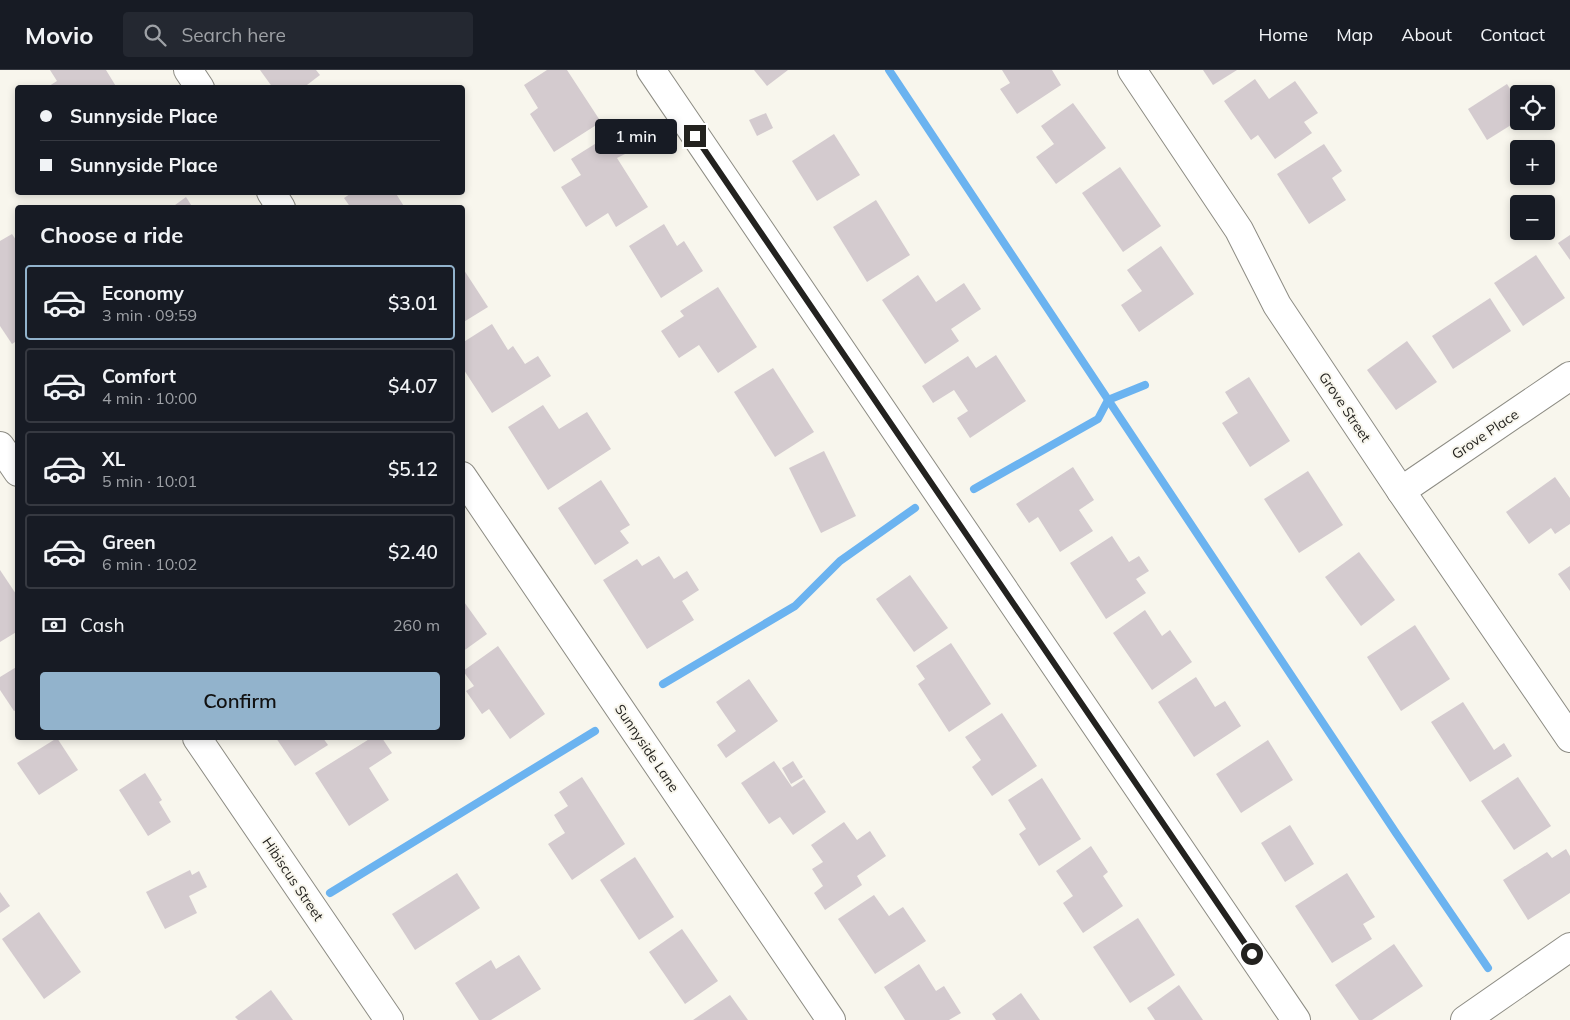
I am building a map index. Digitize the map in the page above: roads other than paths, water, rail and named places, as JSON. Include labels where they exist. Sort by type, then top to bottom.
[{"type":"street","points":[[188,70],[198,85]]},
{"type":"street","points":[[651,70],[1296,1020]]},
{"type":"street","name":"Grove Street","points":[[1132,70],[1239,230],[1277,305],[1401,491],[1570,738]]},
{"type":"street","name":"Grove Place","points":[[1401,491],[1570,376]]},
{"type":"street","points":[[0,446],[15,468]]},
{"type":"street","name":"Sunnyside Lane","points":[[465,480],[831,1020]]},
{"type":"street","name":"Hibiscus Street","points":[[198,740],[388,1020]]},
{"type":"street","points":[[1465,1020],[1570,947]]},
{"type":"waterway","points":[[889,70],[1396,833],[1488,968]]},
{"type":"waterway","points":[[974,489],[1098,419],[1108,400],[1145,385]]},
{"type":"waterway","points":[[663,684],[795,606],[840,561],[915,508]]},
{"type":"waterway","points":[[330,893],[595,731]]}]
